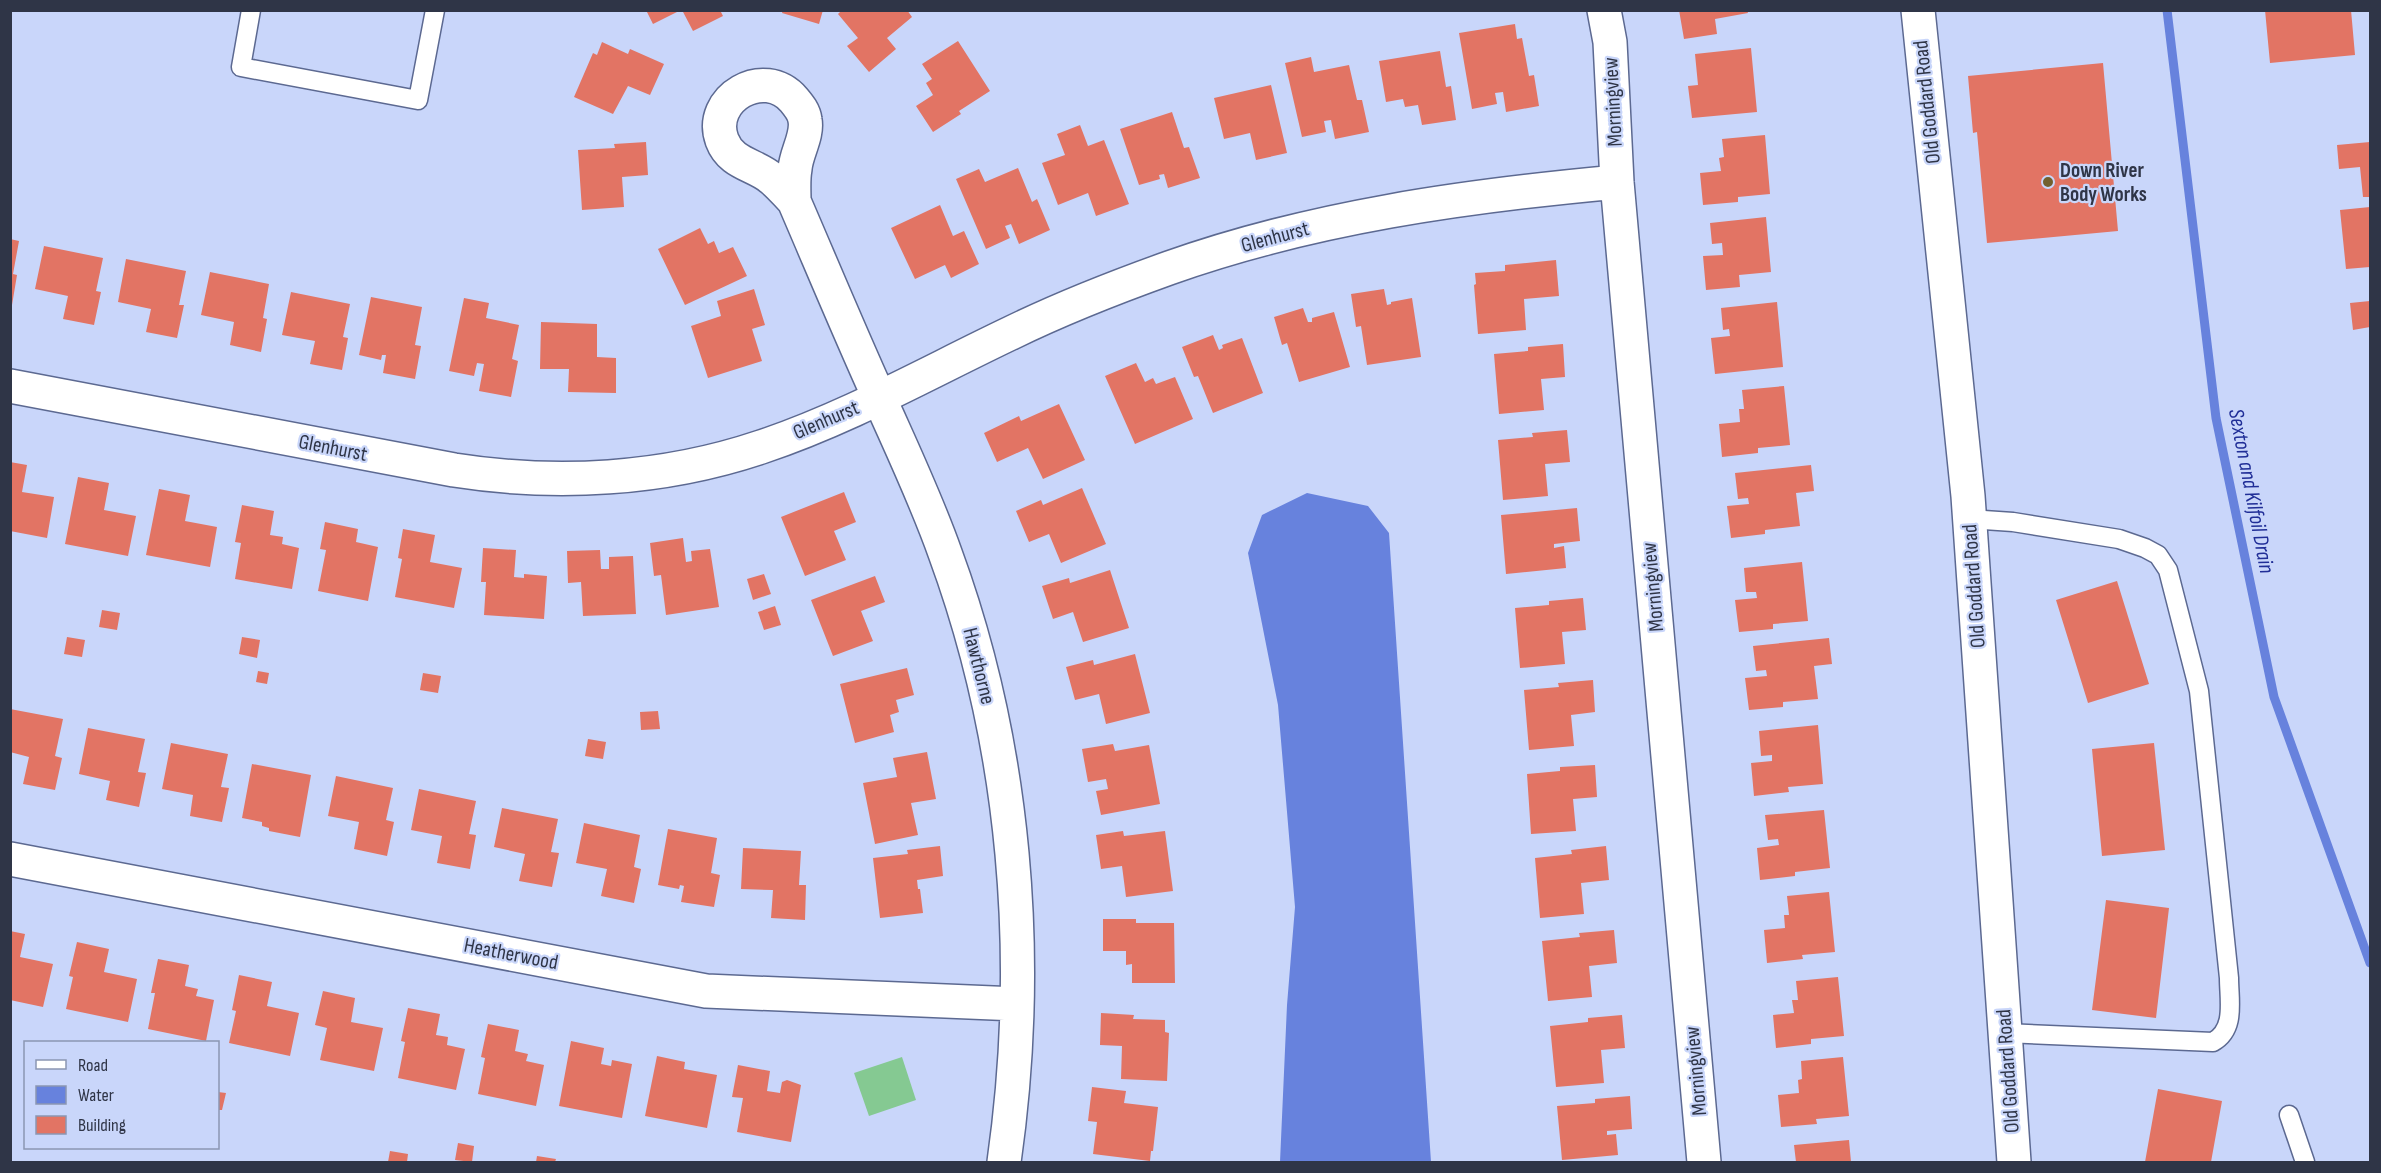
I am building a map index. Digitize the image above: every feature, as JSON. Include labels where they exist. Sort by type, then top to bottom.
[{"type":"street","name":"Morningview","points":[[1604,10],[1610,42],[1617,182],[1704,1162]]},
{"type":"street","name":"Old Goddard Road","points":[[1918,10],[1969,519],[2014,1162]]},
{"type":"street","name":"Glenhurst","points":[[10,386],[495,477],[600,478],[678,468],[718,460],[763,447],[879,397],[1013,331],[1080,302],[1170,268],[1240,246],[1334,221],[1429,203],[1501,193],[1617,182]]},
{"type":"street","name":"Hawthorne","points":[[794,201],[923,495],[946,553],[966,613],[987,694],[1003,776],[1011,838],[1017,921],[1017,1005],[1012,1096],[1004,1162]]},
{"type":"street","name":"Heatherwood","points":[[10,859],[706,991],[1017,1005]]},
{"type":"lane","points":[[251,10],[241,67],[418,100],[435,10]]},
{"type":"lane","points":[[1969,519],[2013,522],[2119,540],[2158,555],[2168,570],[2199,691],[2229,978],[2230,1022],[2223,1036],[2213,1042],[2005,1033]]},
{"type":"lane","points":[[2289,1115],[2305,1162]]},
{"type":"green space","points":[[902,1057],[916,1100],[869,1116],[854,1073]]},
{"type":"water","points":[[1307,493],[1368,506],[1389,533],[1431,1162],[1280,1162],[1287,1005],[1295,907],[1278,705],[1248,553],[1262,515]]},
{"type":"building","points":[[646,10],[681,10],[653,24]]},
{"type":"building","points":[[682,10],[720,10],[723,16],[693,31]]},
{"type":"building","points":[[783,10],[823,10],[819,24],[782,13]]},
{"type":"building","points":[[842,10],[907,10],[912,17],[887,38],[896,49],[869,72],[847,46],[858,38],[838,14]]},
{"type":"building","points":[[1679,10],[1747,10],[1748,13],[1715,19],[1717,34],[1684,39]]},
{"type":"building","points":[[2265,10],[2351,10],[2355,55],[2270,63]]},
{"type":"building","points":[[1515,24],[1517,39],[1522,38],[1529,76],[1534,75],[1539,106],[1506,112],[1503,92],[1495,93],[1497,104],[1472,109],[1459,33]]},
{"type":"building","points":[[958,41],[990,91],[959,111],[961,114],[933,132],[916,106],[933,95],[926,83],[932,79],[922,64]]},
{"type":"building","points":[[602,42],[628,54],[630,49],[664,64],[650,95],[628,86],[613,114],[574,97],[593,53],[597,55]]},
{"type":"building","points":[[1751,48],[1757,112],[1692,118],[1688,86],[1698,85],[1695,54]]},
{"type":"building","points":[[1440,51],[1446,87],[1451,86],[1456,120],[1422,125],[1418,105],[1405,107],[1403,99],[1386,102],[1379,61]]},
{"type":"building","points":[[1311,57],[1314,72],[1349,65],[1357,100],[1362,100],[1369,132],[1335,139],[1331,120],[1324,121],[1326,132],[1302,137],[1285,63]]},
{"type":"building","name":"Down River Body Works","points":[[2103,63],[2118,231],[1987,243],[1977,132],[1973,133],[1968,76]]},
{"type":"building","points":[[1271,85],[1287,153],[1256,160],[1250,133],[1224,139],[1214,98]]},
{"type":"building","points":[[1172,112],[1184,148],[1189,147],[1200,178],[1168,188],[1164,174],[1159,175],[1160,179],[1139,185],[1120,129]]},
{"type":"building","points":[[1080,125],[1088,146],[1104,140],[1129,204],[1096,216],[1088,193],[1058,205],[1042,163],[1065,155],[1057,134]]},
{"type":"building","points":[[1765,135],[1770,194],[1738,197],[1738,202],[1703,205],[1700,173],[1721,171],[1719,158],[1724,157],[1722,139]]},
{"type":"building","points":[[646,142],[648,175],[622,177],[624,207],[582,210],[578,150],[615,148],[614,144]]},
{"type":"building","points":[[2370,142],[2370,197],[2363,197],[2360,167],[2339,169],[2337,145]]},
{"type":"building","points":[[1018,168],[1032,202],[1037,199],[1050,230],[1019,244],[1011,224],[1005,226],[1010,238],[986,249],[956,179],[979,169],[985,182]]},
{"type":"building","points":[[940,205],[953,236],[964,231],[979,264],[951,278],[945,265],[915,279],[891,228]]},
{"type":"building","points":[[2370,207],[2370,267],[2346,269],[2340,210]]},
{"type":"building","points":[[1766,217],[1771,272],[1739,275],[1740,287],[1706,290],[1703,256],[1723,255],[1722,243],[1712,244],[1710,223]]},
{"type":"building","points":[[700,228],[708,244],[714,241],[719,253],[733,247],[747,276],[685,305],[658,249]]},
{"type":"building","points":[[10,239],[19,241],[13,274],[17,275],[12,305]]},
{"type":"building","points":[[44,246],[103,258],[96,291],[101,292],[94,325],[63,319],[68,296],[35,289]]},
{"type":"building","points":[[126,259],[186,271],[179,305],[184,305],[177,338],[146,332],[151,309],[118,302]]},
{"type":"building","points":[[1556,260],[1559,296],[1524,299],[1526,330],[1478,334],[1475,273],[1505,271],[1505,265]]},
{"type":"building","points":[[210,272],[269,284],[263,318],[267,319],[261,352],[230,345],[234,322],[201,315]]},
{"type":"building","points":[[754,289],[765,325],[752,329],[762,361],[708,378],[691,326],[721,316],[717,301]]},
{"type":"building","points":[[1384,289],[1387,305],[1391,302],[1412,298],[1421,357],[1367,365],[1361,326],[1356,327],[1351,294]]},
{"type":"building","points":[[291,292],[350,304],[343,337],[348,338],[342,370],[310,364],[315,341],[282,335]]},
{"type":"building","points":[[371,297],[422,307],[415,345],[421,346],[415,379],[383,373],[386,355],[382,355],[381,360],[359,355]]},
{"type":"building","points":[[464,298],[489,303],[486,318],[519,325],[512,359],[518,361],[511,397],[479,391],[484,364],[477,363],[474,376],[449,371]]},
{"type":"building","points":[[2370,301],[2370,327],[2353,330],[2350,303]]},
{"type":"building","points":[[1777,302],[1783,367],[1715,374],[1711,338],[1730,336],[1729,329],[1723,330],[1721,308]]},
{"type":"building","points":[[1303,308],[1308,322],[1312,322],[1312,318],[1334,312],[1350,367],[1299,382],[1287,343],[1282,345],[1274,317]]},
{"type":"building","points":[[541,322],[597,324],[597,357],[616,358],[616,393],[568,392],[569,369],[540,369]]},
{"type":"building","points":[[1213,335],[1219,350],[1223,348],[1222,345],[1242,338],[1263,393],[1213,413],[1198,376],[1194,377],[1182,347]]},
{"type":"building","points":[[1563,344],[1565,377],[1541,379],[1544,410],[1499,414],[1494,354],[1528,351],[1528,347]]},
{"type":"building","points":[[1136,363],[1145,382],[1153,378],[1156,384],[1175,377],[1193,419],[1135,444],[1105,376]]},
{"type":"building","points":[[1784,386],[1790,445],[1758,448],[1758,453],[1722,457],[1719,424],[1740,422],[1739,409],[1744,409],[1742,390]]},
{"type":"building","points":[[1059,404],[1085,460],[1043,479],[1028,448],[997,462],[984,433],[1019,416],[1021,421]]},
{"type":"building","points":[[1567,430],[1570,462],[1545,464],[1548,496],[1503,500],[1498,440],[1533,437],[1532,433]]},
{"type":"building","points":[[10,462],[27,465],[22,492],[54,497],[47,538],[10,531]]},
{"type":"building","points":[[1811,465],[1814,491],[1796,493],[1800,526],[1765,530],[1765,534],[1731,538],[1727,506],[1749,504],[1748,498],[1738,499],[1735,473]]},
{"type":"building","points":[[78,477],[109,483],[104,510],[136,516],[128,556],[65,544]]},
{"type":"building","points":[[1082,488],[1106,544],[1061,563],[1049,534],[1029,542],[1016,511],[1041,500],[1043,505]]},
{"type":"building","points":[[159,489],[190,495],[185,521],[217,527],[210,567],[146,555]]},
{"type":"building","points":[[844,492],[856,522],[834,531],[846,560],[805,576],[781,517]]},
{"type":"building","points":[[242,505],[274,511],[270,535],[283,537],[282,544],[299,548],[292,589],[235,579],[241,543],[235,542]]},
{"type":"building","points":[[1577,508],[1580,541],[1554,544],[1554,548],[1564,546],[1566,568],[1506,574],[1501,515]]},
{"type":"building","points":[[325,522],[358,529],[356,542],[378,547],[368,601],[318,591],[326,550],[320,549]]},
{"type":"building","points":[[403,529],[435,535],[430,562],[462,568],[454,608],[395,597],[402,559],[398,558]]},
{"type":"building","points":[[683,538],[686,562],[692,561],[691,551],[710,549],[719,607],[666,615],[661,575],[654,576],[650,543]]},
{"type":"building","points":[[483,548],[516,550],[514,577],[524,578],[524,574],[547,576],[544,619],[484,615],[486,582],[481,582]]},
{"type":"building","points":[[600,550],[601,569],[609,569],[609,557],[633,556],[636,614],[583,616],[581,582],[568,583],[567,551]]},
{"type":"building","points":[[1802,562],[1808,621],[1773,624],[1773,629],[1739,632],[1735,600],[1757,598],[1756,592],[1746,592],[1744,568]]},
{"type":"building","points":[[1110,570],[1129,628],[1083,642],[1073,612],[1053,619],[1042,586],[1069,578],[1070,583]]},
{"type":"building","points":[[764,574],[771,594],[753,600],[747,579]]},
{"type":"building","points":[[875,576],[885,602],[861,611],[873,641],[833,656],[811,600]]},
{"type":"building","points":[[2117,581],[2149,684],[2088,703],[2056,600]]},
{"type":"building","points":[[1583,598],[1586,630],[1562,632],[1565,664],[1520,668],[1515,608],[1549,605],[1549,601]]},
{"type":"building","points":[[775,606],[781,625],[764,630],[758,612]]},
{"type":"building","points":[[102,610],[120,613],[117,630],[99,627]]},
{"type":"building","points":[[67,637],[85,640],[82,657],[64,654]]},
{"type":"building","points":[[242,637],[260,640],[257,658],[239,654]]},
{"type":"building","points":[[1829,638],[1832,664],[1814,666],[1818,699],[1783,702],[1783,707],[1749,710],[1745,678],[1767,676],[1766,670],[1756,671],[1753,646]]},
{"type":"building","points":[[1135,654],[1150,713],[1106,724],[1099,694],[1075,700],[1066,667],[1093,660],[1094,665]]},
{"type":"building","points":[[907,668],[914,695],[896,700],[899,712],[890,715],[894,732],[855,743],[840,684]]},
{"type":"building","points":[[258,671],[269,673],[267,684],[256,682]]},
{"type":"building","points":[[423,673],[441,676],[438,693],[420,690]]},
{"type":"building","points":[[1593,680],[1595,712],[1571,715],[1574,746],[1529,750],[1524,690],[1559,687],[1558,683]]},
{"type":"building","points":[[10,709],[63,719],[55,756],[62,758],[55,790],[23,784],[29,757],[10,752]]},
{"type":"building","points":[[658,711],[660,729],[641,730],[640,712]]},
{"type":"building","points":[[1818,725],[1823,784],[1788,787],[1789,792],[1754,796],[1751,763],[1772,761],[1772,755],[1761,756],[1759,731]]},
{"type":"building","points":[[88,728],[145,739],[138,772],[146,773],[139,807],[106,800],[110,781],[79,774]]},
{"type":"building","points":[[588,739],[606,742],[603,759],[585,756]]},
{"type":"building","points":[[171,743],[228,754],[221,787],[229,788],[222,822],[190,816],[193,795],[162,789]]},
{"type":"building","points":[[2154,743],[2165,850],[2102,856],[2092,749]]},
{"type":"building","points":[[1113,744],[1115,751],[1149,745],[1160,804],[1101,815],[1096,791],[1108,789],[1106,779],[1088,782],[1082,749]]},
{"type":"building","points":[[927,752],[936,799],[911,803],[918,835],[875,844],[863,783],[897,777],[893,758]]},
{"type":"building","points":[[252,764],[311,775],[300,837],[269,831],[269,828],[262,826],[262,822],[242,818]]},
{"type":"building","points":[[1595,765],[1597,797],[1573,799],[1576,831],[1531,834],[1527,774],[1560,771],[1560,767]]},
{"type":"building","points":[[336,776],[393,788],[386,820],[394,822],[387,856],[354,849],[359,822],[328,816]]},
{"type":"building","points":[[419,789],[476,801],[469,834],[476,835],[470,869],[437,863],[442,836],[411,830]]},
{"type":"building","points":[[502,808],[558,819],[551,852],[559,853],[552,887],[519,881],[525,854],[494,847]]},
{"type":"building","points":[[1824,810],[1830,868],[1795,872],[1795,876],[1760,880],[1757,848],[1779,845],[1778,839],[1768,840],[1765,815]]},
{"type":"building","points":[[584,823],[640,835],[634,867],[641,869],[634,903],[601,896],[607,869],[576,863]]},
{"type":"building","points":[[668,829],[717,838],[711,873],[720,875],[714,907],[681,902],[684,886],[680,885],[679,889],[658,885]]},
{"type":"building","points":[[1123,831],[1124,836],[1165,831],[1173,891],[1126,897],[1122,866],[1101,869],[1096,835]]},
{"type":"building","points":[[940,846],[943,876],[917,880],[923,913],[880,918],[873,858],[908,854],[907,850]]},
{"type":"building","points":[[1606,846],[1609,880],[1581,883],[1584,914],[1540,918],[1535,858],[1572,854],[1571,850]]},
{"type":"building","points":[[743,848],[801,851],[799,885],[806,885],[805,920],[771,918],[773,890],[741,889]]},
{"type":"building","points":[[1829,892],[1835,952],[1802,955],[1803,959],[1767,963],[1764,930],[1785,928],[1784,915],[1789,915],[1787,896]]},
{"type":"building","points":[[2106,900],[2169,908],[2156,1018],[2092,1010]]},
{"type":"building","points":[[1103,919],[1136,919],[1136,923],[1174,923],[1175,983],[1132,983],[1132,964],[1126,965],[1126,951],[1103,951]]},
{"type":"building","points":[[1614,930],[1617,963],[1589,966],[1592,997],[1548,1001],[1542,941],[1580,937],[1579,933]]},
{"type":"building","points":[[10,931],[25,934],[20,957],[53,964],[43,1007],[10,1000]]},
{"type":"building","points":[[77,942],[109,949],[104,972],[137,979],[128,1022],[66,1009],[73,977],[69,976]]},
{"type":"building","points":[[158,959],[189,965],[185,986],[198,989],[196,996],[214,1000],[206,1041],[148,1029],[155,993],[151,993]]},
{"type":"building","points":[[239,975],[272,982],[267,1006],[299,1013],[290,1056],[229,1043],[236,1011],[232,1010]]},
{"type":"building","points":[[1838,977],[1844,1036],[1811,1039],[1811,1044],[1776,1048],[1773,1015],[1794,1013],[1792,1000],[1798,1000],[1796,981]]},
{"type":"building","points":[[323,991],[355,998],[351,1022],[383,1028],[374,1071],[320,1060],[327,1028],[315,1025]]},
{"type":"building","points":[[408,1008],[440,1014],[436,1035],[448,1037],[447,1045],[465,1049],[456,1090],[398,1078],[405,1042],[401,1041]]},
{"type":"building","points":[[1101,1013],[1134,1015],[1133,1019],[1165,1020],[1165,1032],[1169,1033],[1167,1081],[1121,1079],[1122,1046],[1100,1045]]},
{"type":"building","points":[[1622,1015],[1625,1048],[1601,1050],[1604,1083],[1556,1087],[1550,1026],[1588,1022],[1588,1018]]},
{"type":"building","points":[[488,1024],[519,1030],[515,1051],[528,1054],[526,1061],[544,1065],[536,1106],[478,1094],[485,1058],[481,1057]]},
{"type":"building","points":[[571,1041],[604,1048],[601,1064],[611,1066],[612,1060],[632,1064],[622,1118],[559,1106]]},
{"type":"building","points":[[657,1056],[685,1062],[684,1069],[717,1075],[707,1128],[645,1116]]},
{"type":"building","points":[[1843,1057],[1849,1116],[1816,1119],[1817,1124],[1781,1127],[1778,1095],[1799,1093],[1798,1080],[1802,1079],[1801,1061]]},
{"type":"building","points":[[738,1065],[770,1071],[767,1091],[780,1093],[782,1082],[787,1080],[801,1085],[791,1142],[737,1132],[743,1098],[732,1097]]},
{"type":"building","points":[[1092,1087],[1126,1091],[1124,1103],[1158,1107],[1150,1161],[1093,1154],[1097,1122],[1088,1121]]},
{"type":"building","points":[[2158,1089],[2222,1101],[2211,1162],[2145,1162]]},
{"type":"building","points":[[219,1092],[226,1093],[222,1110],[219,1110]]},
{"type":"building","points":[[1630,1096],[1632,1129],[1607,1131],[1607,1135],[1616,1134],[1618,1155],[1562,1160],[1557,1106],[1595,1103],[1595,1099]]},
{"type":"building","points":[[1849,1140],[1851,1162],[1796,1162],[1794,1145]]},
{"type":"building","points":[[458,1143],[474,1146],[472,1162],[455,1160]]},
{"type":"building","points":[[390,1151],[408,1154],[407,1162],[388,1162]]},
{"type":"building","points":[[537,1156],[556,1159],[555,1162],[536,1162]]},
{"type":"waterway","name":"Sexton and Kilfoil Drain","points":[[2167,10],[2216,418],[2274,697],[2370,963]]},
{"type":"place","name":"Down River Body Works","points":[[2048,182]]}]
